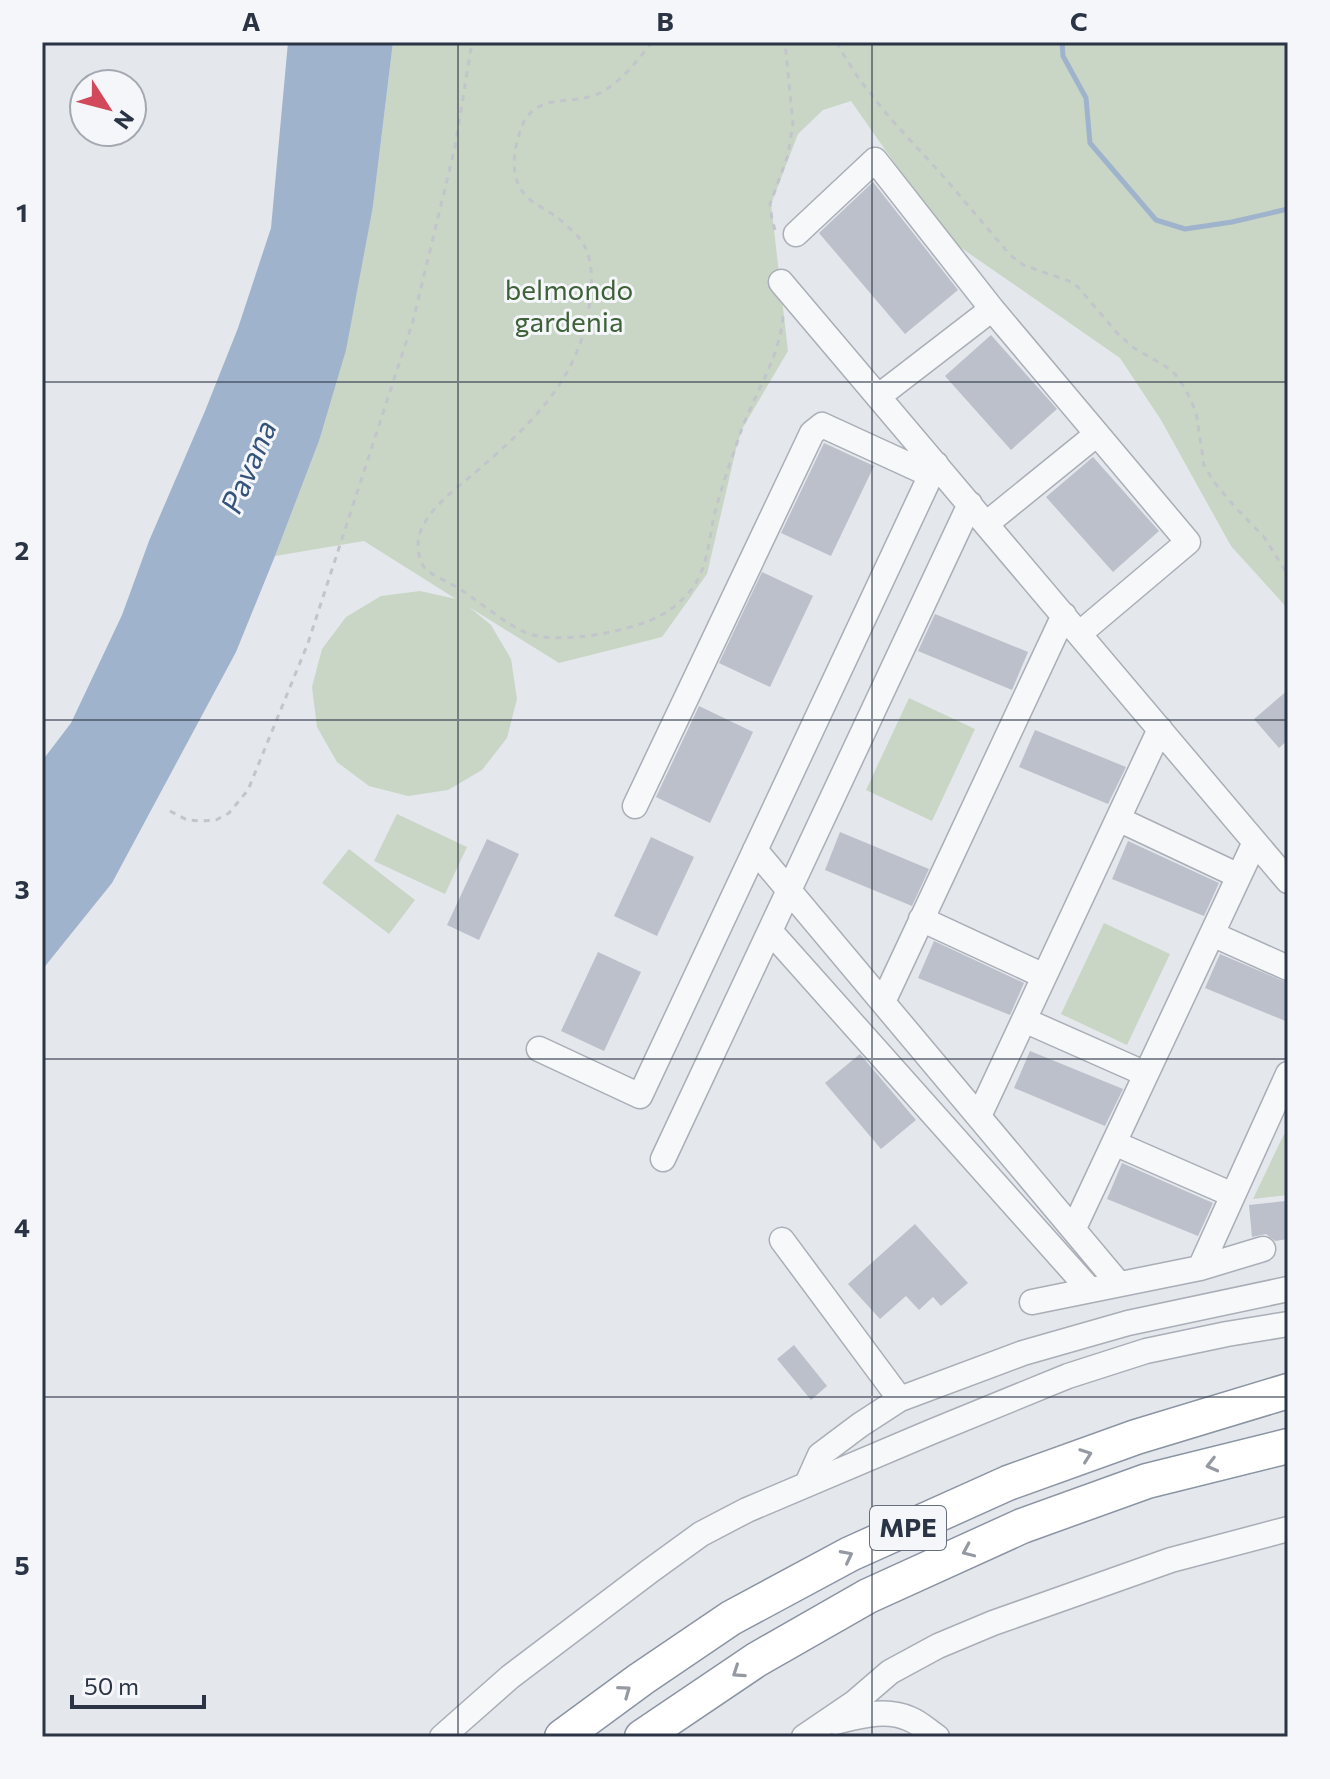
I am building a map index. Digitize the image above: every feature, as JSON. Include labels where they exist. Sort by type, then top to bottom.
[{"type":"highway","name":"MPE","points":[[562,1737],[731,1618],[850,1554],[1008,1483],[1136,1437],[1288,1391]]},
{"type":"highway","name":"MPE","points":[[642,1737],[756,1660],[868,1596],[1022,1526],[1147,1481],[1288,1446]]},
{"type":"street","points":[[786,233],[875,160],[992,309],[1188,542],[1072,624],[921,919],[883,1002]]},
{"type":"street","points":[[781,282],[879,396],[933,469],[970,504],[1288,881]]},
{"type":"street","points":[[879,396],[992,309]]},
{"type":"street","points":[[635,806],[812,433],[822,425],[933,469]]},
{"type":"street","points":[[986,524],[1097,434]]},
{"type":"street","points":[[539,1049],[640,1096],[933,469]]},
{"type":"street","points":[[663,1159],[970,504]]},
{"type":"street","points":[[979,1116],[1160,729]]},
{"type":"street","points":[[1118,819],[1239,876]]},
{"type":"street","points":[[1074,1228],[1255,842]]},
{"type":"street","points":[[755,850],[1119,1284]]},
{"type":"street","points":[[921,919],[1044,976]]},
{"type":"street","points":[[770,931],[1090,1290]]},
{"type":"street","points":[[1212,934],[1288,968]]},
{"type":"street","points":[[1024,1020],[1146,1074]]},
{"type":"street","points":[[1200,1268],[1288,1074]]},
{"type":"street","points":[[1114,1143],[1233,1195]]},
{"type":"street","points":[[782,1240],[900,1399]]},
{"type":"street","points":[[1032,1302],[1200,1268],[1263,1249]]},
{"type":"street","points":[[807,1484],[820,1455],[900,1399],[1023,1353],[1128,1323],[1288,1289]]},
{"type":"street","points":[[442,1737],[510,1677],[701,1534],[747,1510],[1068,1376],[1146,1351],[1288,1324]]},
{"type":"street","points":[[811,1732],[854,1703],[890,1672],[952,1640],[1171,1560],[1288,1529]]},
{"type":"street","points":[[811,1732],[859,1716],[891,1712],[913,1720],[937,1737]]},
{"type":"path","points":[[170,811],[187,820],[216,820],[229,813],[248,790],[308,643],[413,321],[455,147],[472,42]]},
{"type":"path","points":[[652,42],[616,84],[598,94],[545,103],[533,110],[525,120],[513,167],[515,180],[532,201],[575,233],[588,257],[591,280],[582,338],[572,364],[545,405],[448,495],[428,518],[419,533],[418,547],[426,569],[532,635],[570,638],[594,635],[644,622],[667,612],[694,586],[700,575],[715,511],[742,429],[779,340],[784,305],[781,282]]},
{"type":"path","points":[[785,42],[793,123],[788,155],[770,204],[772,220],[786,233]]},
{"type":"path","points":[[837,42],[859,79],[889,117],[1010,255],[1023,265],[1078,287],[1118,334],[1175,374],[1196,412],[1204,465],[1214,482],[1264,537],[1288,575]]},
{"type":"green space","name":"belmondo gardenia","points":[[393,42],[1288,42],[1288,609],[1231,546],[1161,420],[1120,358],[947,238],[851,101],[823,110],[798,134],[771,204],[788,351],[742,429],[707,574],[662,637],[559,663],[469,607],[491,625],[511,659],[517,699],[507,738],[482,770],[448,790],[408,796],[369,786],[337,762],[317,727],[312,687],[322,649],[346,617],[381,596],[420,591],[456,599],[364,541],[275,556],[319,441],[373,206]]},
{"type":"green space","points":[[909,698],[975,729],[932,821],[866,790]]},
{"type":"green space","points":[[397,814],[467,847],[445,894],[374,861]]},
{"type":"green space","points":[[349,849],[415,900],[389,934],[322,883]]},
{"type":"green space","points":[[1104,923],[1170,954],[1127,1045],[1061,1014]]},
{"type":"green space","points":[[1284,1134],[1288,1136],[1288,1195],[1253,1199]]},
{"type":"water","name":"Pavana","points":[[288,42],[393,42],[373,206],[346,350],[319,441],[236,652],[112,883],[42,970],[42,761],[71,723],[122,615],[149,541],[238,328],[271,228]]},
{"type":"building","points":[[873,182],[958,290],[905,334],[819,233]]},
{"type":"building","points":[[991,335],[1057,409],[1011,450],[945,376]]},
{"type":"building","points":[[824,443],[874,466],[831,556],[781,533]]},
{"type":"building","points":[[1093,457],[1159,531],[1113,572],[1046,497]]},
{"type":"building","points":[[762,572],[813,596],[770,687],[719,663]]},
{"type":"building","points":[[935,614],[1028,652],[1012,690],[918,651]]},
{"type":"building","points":[[1288,690],[1288,740],[1279,748],[1254,719]]},
{"type":"building","points":[[699,706],[753,732],[710,823],[656,797]]},
{"type":"building","points":[[1035,730],[1126,767],[1108,804],[1019,767]]},
{"type":"building","points":[[840,832],[929,869],[912,906],[825,870]]},
{"type":"building","points":[[651,837],[694,857],[657,936],[614,916]]},
{"type":"building","points":[[487,839],[519,854],[479,940],[447,925]]},
{"type":"building","points":[[1128,841],[1219,883],[1204,916],[1112,879]]},
{"type":"building","points":[[934,941],[1024,983],[1010,1015],[918,978]]},
{"type":"building","points":[[598,952],[641,972],[604,1051],[561,1031]]},
{"type":"building","points":[[1220,954],[1288,983],[1288,1022],[1205,988]]},
{"type":"building","points":[[1030,1051],[1123,1089],[1105,1126],[1014,1088]]},
{"type":"building","points":[[860,1054],[916,1120],[881,1149],[825,1083]]},
{"type":"building","points":[[1122,1163],[1213,1203],[1198,1236],[1107,1199]]},
{"type":"building","points":[[1285,1201],[1288,1239],[1275,1241],[1266,1234],[1252,1237],[1249,1205]]},
{"type":"building","points":[[915,1224],[968,1283],[941,1306],[933,1297],[919,1310],[906,1296],[880,1319],[848,1284]]},
{"type":"building","points":[[794,1345],[827,1386],[811,1400],[777,1359]]},
{"type":"waterway","points":[[1062,42],[1063,56],[1086,98],[1090,143],[1156,220],[1185,229],[1288,209]]}]
